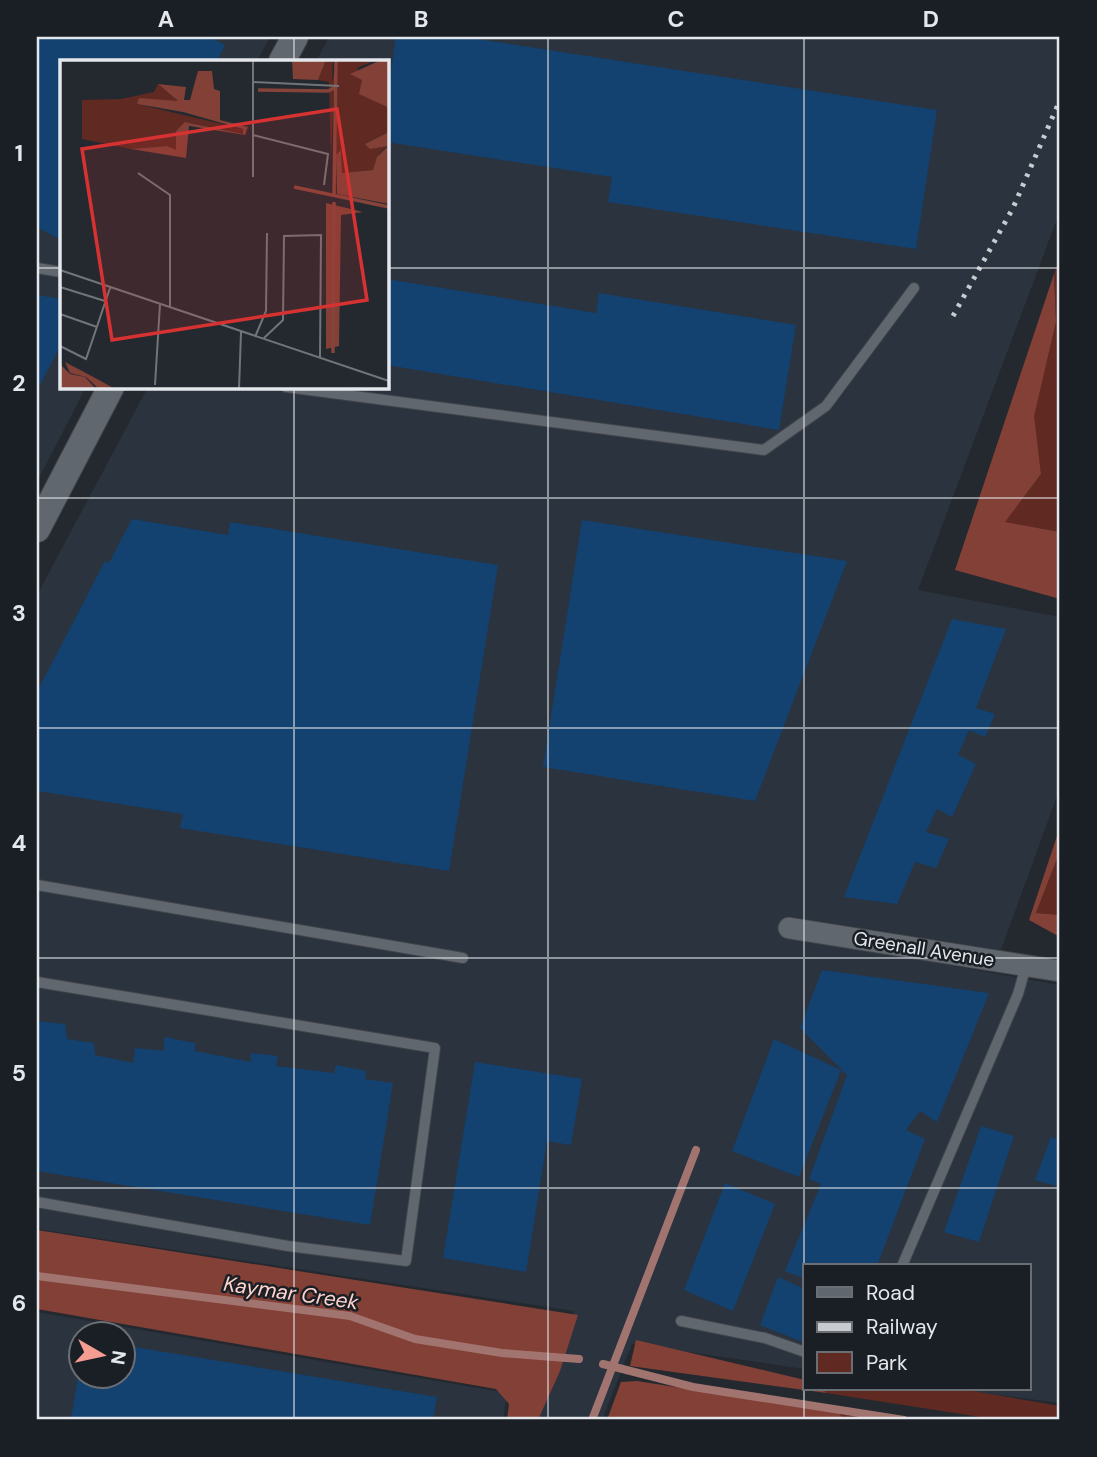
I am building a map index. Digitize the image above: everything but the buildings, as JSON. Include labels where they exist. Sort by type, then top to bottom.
[{"type":"street","points":[[283,60],[295,37]]},
{"type":"street","points":[[37,529],[110,388]]},
{"type":"street","name":"Greenall Avenue","points":[[789,928],[1060,971]]},
{"type":"lane","points":[[37,268],[60,272]]},
{"type":"lane","points":[[294,388],[764,450],[825,406],[914,288]]},
{"type":"lane","points":[[37,885],[463,958]]},
{"type":"lane","points":[[903,1264],[1018,994],[1026,966]]},
{"type":"lane","points":[[37,982],[435,1048],[406,1261],[288,1246],[37,1202]]},
{"type":"lane","points":[[681,1321],[765,1338],[803,1351]]},
{"type":"shaded area","points":[[37,37],[270,37],[258,60],[60,60],[60,388],[85,388],[37,482]]},
{"type":"shaded area","points":[[329,37],[1060,37],[1060,211],[918,590],[1060,617],[1060,788],[1001,950],[788,916],[780,935],[1060,985],[1060,1403],[960,1390],[1030,1390],[1030,1264],[803,1264],[803,1369],[632,1344],[602,1420],[530,1420],[574,1311],[37,1229],[37,595],[147,388],[388,388],[388,60],[317,60]]},
{"type":"shaded area","points":[[1054,274],[1056,322],[1034,416],[1041,474],[1005,522],[1060,532],[1060,599],[955,570]]},
{"type":"shaded area","points":[[1060,827],[1060,851],[1036,913],[1060,915],[1060,937],[1029,920]]},
{"type":"shaded area","points":[[37,1230],[578,1315],[560,1371],[538,1420],[507,1420],[509,1404],[496,1389],[136,1326],[136,1320],[100,1320],[37,1309]]},
{"type":"shaded area","points":[[37,1312],[83,1320],[66,1320],[66,1390],[136,1390],[136,1329],[507,1393],[503,1420],[37,1420]]},
{"type":"shaded area","points":[[636,1340],[803,1380],[803,1390],[630,1366]]},
{"type":"shaded area","points":[[637,1381],[839,1413],[844,1420],[607,1420],[621,1382]]},
{"type":"green space","points":[[1060,257],[1060,532],[1004,522],[1041,474],[1033,416],[1056,323],[1054,274]]},
{"type":"green space","points":[[1060,851],[1060,915],[1036,913]]},
{"type":"green space","points":[[824,1390],[967,1390],[1060,1406],[1060,1420],[1000,1420],[826,1393]]},
{"type":"green space","points":[[839,1413],[893,1420],[844,1420]]},
{"type":"waterway","points":[[592,1420],[696,1150]]},
{"type":"waterway","name":"Kaymar Creek","points":[[37,1276],[350,1316],[415,1339],[502,1353],[579,1359]]},
{"type":"waterway","name":"Kaymar Creek","points":[[603,1364],[693,1387],[904,1420]]},
{"type":"railway","points":[[953,316],[1013,208],[1060,100]]}]
